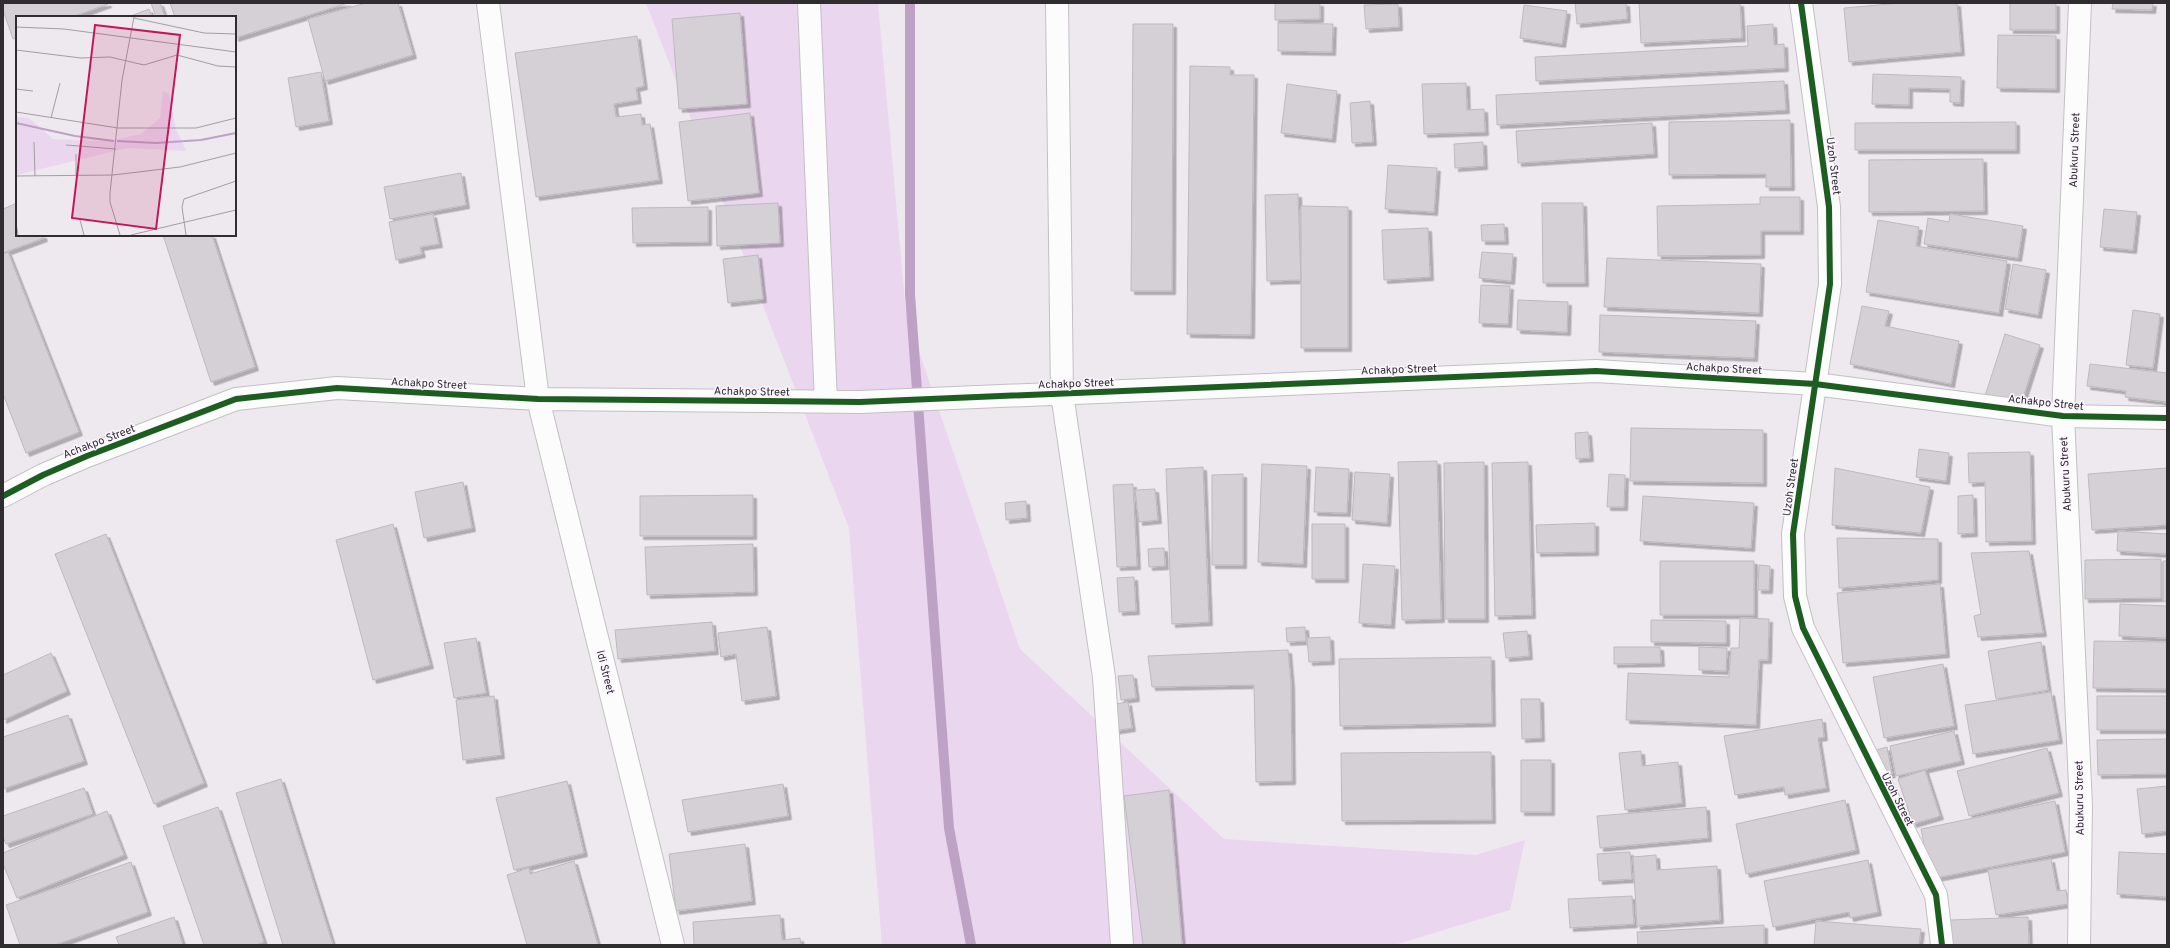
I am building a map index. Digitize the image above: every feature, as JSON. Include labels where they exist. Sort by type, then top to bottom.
[{"type":"street","name":"Idi Street","points":[[488,3],[538,399],[673,945]]},
{"type":"street","points":[[810,3],[826,402]]},
{"type":"street","points":[[1057,3],[1062,394],[1104,677],[1122,945]]},
{"type":"street","name":"Uzoh Street","points":[[1801,3],[1829,207],[1830,284],[1793,534],[1795,596],[1803,628],[1936,895],[1942,945]]},
{"type":"street","name":"Abukuru Street","points":[[2079,945],[2081,806],[2063,416],[2080,3]]},
{"type":"street","name":"Achakpo Street","points":[[3,496],[43,475],[75,461],[236,399],[337,388],[538,399],[860,402],[1596,371],[1815,384],[2063,416],[2167,418]]},
{"type":"shaded area","points":[[646,3],[878,3],[906,313],[1020,649],[1224,839],[1476,855],[1525,840],[1510,910],[1394,945],[882,945],[849,528]]},
{"type":"building","points":[[3,3],[108,3],[75,16],[16,16],[16,38],[13,39],[3,10]]},
{"type":"building","points":[[151,3],[160,3],[165,16],[156,16]]},
{"type":"building","points":[[170,3],[348,3],[236,38],[236,16],[175,16]]},
{"type":"building","points":[[366,3],[398,3],[413,55],[325,81],[308,19]]},
{"type":"building","points":[[1275,3],[1320,3],[1320,19],[1275,20]]},
{"type":"building","points":[[1575,3],[1626,3],[1627,19],[1577,24]]},
{"type":"building","points":[[1639,3],[1740,3],[1742,38],[1641,43]]},
{"type":"building","points":[[1901,3],[1957,3],[1961,52],[1849,62],[1844,8]]},
{"type":"building","points":[[2010,3],[2056,3],[2056,30],[2010,30]]},
{"type":"building","points":[[2113,3],[2153,3],[2152,10],[2112,9]]},
{"type":"building","points":[[1398,4],[1399,27],[1366,29],[1364,5]]},
{"type":"building","points":[[1524,5],[1567,11],[1562,44],[1520,38]]},
{"type":"building","points":[[149,9],[152,16],[131,16]]},
{"type":"building","points":[[740,13],[747,104],[679,109],[672,19]]},
{"type":"building","points":[[1278,23],[1333,24],[1332,52],[1278,51]]},
{"type":"building","points":[[1133,24],[1173,24],[1172,291],[1131,291]]},
{"type":"building","points":[[1773,24],[1774,45],[1784,44],[1785,68],[1536,81],[1535,57],[1748,46],[1747,26]]},
{"type":"building","points":[[1998,35],[2056,36],[2056,89],[1997,88]]},
{"type":"building","points":[[637,36],[644,86],[636,88],[638,100],[614,104],[616,117],[641,114],[642,125],[650,124],[659,180],[536,197],[515,53]]},
{"type":"building","points":[[1190,66],[1230,67],[1230,75],[1254,75],[1251,335],[1187,334]]},
{"type":"building","points":[[321,72],[329,121],[296,127],[288,78]]},
{"type":"building","points":[[1873,74],[1961,77],[1960,103],[1950,102],[1950,89],[1909,88],[1909,105],[1872,104]]},
{"type":"building","points":[[1784,81],[1786,110],[1497,125],[1496,95]]},
{"type":"building","points":[[1466,83],[1467,110],[1484,109],[1485,132],[1424,134],[1422,84]]},
{"type":"building","points":[[1287,84],[1337,91],[1332,139],[1281,133]]},
{"type":"building","points":[[1370,101],[1373,142],[1352,143],[1350,103]]},
{"type":"building","points":[[750,113],[759,193],[688,201],[679,122]]},
{"type":"building","points":[[1790,120],[1791,187],[1766,187],[1766,174],[1669,175],[1669,122]]},
{"type":"building","points":[[2016,122],[2016,150],[1855,150],[1855,123]]},
{"type":"building","points":[[1652,123],[1654,154],[1518,163],[1516,131]]},
{"type":"building","points":[[1483,142],[1484,166],[1455,168],[1454,144]]},
{"type":"building","points":[[1983,159],[1984,211],[1869,212],[1869,160]]},
{"type":"building","points":[[1388,165],[1437,168],[1434,212],[1385,209]]},
{"type":"building","points":[[461,173],[466,205],[390,219],[384,187]]},
{"type":"building","points":[[1298,194],[1301,280],[1267,281],[1265,195]]},
{"type":"building","points":[[1760,197],[1800,197],[1800,231],[1761,231],[1761,255],[1658,256],[1657,206],[1760,204]]},
{"type":"building","points":[[16,203],[16,236],[43,236],[44,238],[3,253],[3,209]]},
{"type":"building","points":[[778,203],[780,243],[717,246],[716,206]]},
{"type":"building","points":[[1542,203],[1583,203],[1585,283],[1543,283]]},
{"type":"building","points":[[1301,206],[1348,207],[1348,348],[1301,348]]},
{"type":"building","points":[[708,207],[708,242],[633,243],[632,208]]},
{"type":"building","points":[[2104,209],[2137,212],[2133,250],[2100,247]]},
{"type":"building","points":[[433,214],[439,244],[420,247],[422,254],[396,260],[389,222]]},
{"type":"building","points":[[1950,214],[2023,226],[2018,258],[1924,244],[1928,218],[1949,222]]},
{"type":"building","points":[[1878,220],[1919,227],[1916,246],[2007,261],[1999,313],[1866,292]]},
{"type":"building","points":[[1504,224],[1505,241],[1482,241],[1481,225]]},
{"type":"building","points":[[1428,228],[1430,277],[1384,280],[1382,230]]},
{"type":"building","points":[[163,236],[212,236],[255,367],[211,382]]},
{"type":"building","points":[[8,252],[79,432],[26,453],[3,394],[3,254]]},
{"type":"building","points":[[1482,252],[1513,254],[1511,281],[1479,278]]},
{"type":"building","points":[[758,255],[763,299],[728,303],[723,259]]},
{"type":"building","points":[[1607,258],[1761,264],[1759,313],[1604,307]]},
{"type":"building","points":[[2013,264],[2046,270],[2038,315],[2005,309]]},
{"type":"building","points":[[1481,285],[1510,286],[1508,324],[1479,323]]},
{"type":"building","points":[[1518,300],[1568,302],[1567,332],[1517,330]]},
{"type":"building","points":[[1862,306],[1889,311],[1885,326],[1959,341],[1951,384],[1850,364]]},
{"type":"building","points":[[2133,310],[2160,314],[2153,368],[2126,365]]},
{"type":"building","points":[[1600,315],[1756,321],[1754,358],[1599,352]]},
{"type":"building","points":[[2005,334],[2040,345],[2020,407],[1985,396]]},
{"type":"building","points":[[2090,364],[2167,373],[2167,402],[2125,397],[2126,391],[2087,386]]},
{"type":"building","points":[[1631,428],[1763,430],[1763,483],[1630,481]]},
{"type":"building","points":[[1588,432],[1590,458],[1576,459],[1575,433]]},
{"type":"building","points":[[1919,449],[1949,453],[1946,481],[1916,477]]},
{"type":"building","points":[[2030,452],[2032,541],[1986,542],[1985,482],[1969,483],[1968,453]]},
{"type":"building","points":[[1437,461],[1441,619],[1402,620],[1398,462]]},
{"type":"building","points":[[1484,462],[1485,619],[1445,619],[1444,463]]},
{"type":"building","points":[[1528,462],[1532,615],[1495,616],[1492,463]]},
{"type":"building","points":[[1262,464],[1307,466],[1303,564],[1258,562]]},
{"type":"building","points":[[1203,467],[1209,622],[1172,624],[1166,469]]},
{"type":"building","points":[[1316,467],[1349,469],[1347,513],[1314,512]]},
{"type":"building","points":[[1835,468],[1930,487],[1921,533],[1832,525]]},
{"type":"building","points":[[2167,468],[2167,525],[2092,530],[2088,474]]},
{"type":"building","points":[[1355,472],[1390,474],[1387,523],[1352,520]]},
{"type":"building","points":[[1243,474],[1243,565],[1212,565],[1212,475]]},
{"type":"building","points":[[1609,474],[1625,475],[1624,507],[1607,507]]},
{"type":"building","points":[[463,482],[472,528],[424,538],[415,492]]},
{"type":"building","points":[[1133,484],[1137,566],[1117,567],[1113,485]]},
{"type":"building","points":[[1155,489],[1158,520],[1139,522],[1135,490]]},
{"type":"building","points":[[753,495],[753,536],[640,536],[640,496]]},
{"type":"building","points":[[1973,495],[1974,533],[1958,534],[1958,496]]},
{"type":"building","points":[[1643,496],[1754,503],[1751,548],[1640,541]]},
{"type":"building","points":[[1026,501],[1027,518],[1006,520],[1005,503]]},
{"type":"building","points":[[1595,523],[1595,552],[1537,553],[1536,525]]},
{"type":"building","points":[[393,524],[430,665],[373,680],[336,540]]},
{"type":"building","points":[[1312,524],[1345,524],[1345,579],[1312,579]]},
{"type":"building","points":[[2118,531],[2167,534],[2167,554],[2117,551]]},
{"type":"building","points":[[106,534],[204,783],[154,804],[55,554]]},
{"type":"building","points":[[1837,538],[1938,539],[1938,580],[1839,588]]},
{"type":"building","points":[[753,544],[754,592],[647,595],[645,547]]},
{"type":"building","points":[[1164,548],[1165,566],[1149,567],[1148,549]]},
{"type":"building","points":[[2029,551],[2043,633],[1978,637],[1974,616],[1981,614],[1971,553]]},
{"type":"building","points":[[2161,559],[2161,598],[2085,599],[2085,560]]},
{"type":"building","points":[[1660,561],[1754,561],[1754,615],[1660,615]]},
{"type":"building","points":[[2163,561],[2167,561],[2167,601],[2163,601]]},
{"type":"building","points":[[1363,564],[1395,566],[1391,625],[1359,623]]},
{"type":"building","points":[[1759,565],[1770,566],[1769,590],[1758,590]]},
{"type":"building","points":[[1134,577],[1136,611],[1119,612],[1117,578]]},
{"type":"building","points":[[1940,584],[1946,654],[1843,663],[1837,593]]},
{"type":"building","points":[[2120,604],[2167,606],[2167,638],[2119,636]]},
{"type":"building","points":[[1740,618],[1769,619],[1768,660],[1759,660],[1756,725],[1626,720],[1628,673],[1729,677],[1731,648],[1739,648]]},
{"type":"building","points":[[1651,620],[1726,621],[1726,643],[1651,642]]},
{"type":"building","points":[[712,622],[715,651],[618,659],[615,630]]},
{"type":"building","points":[[767,627],[776,696],[742,701],[736,654],[721,657],[718,633]]},
{"type":"building","points":[[1305,627],[1306,641],[1287,642],[1286,628]]},
{"type":"building","points":[[1527,631],[1529,656],[1506,658],[1503,633]]},
{"type":"building","points":[[1330,637],[1331,661],[1309,662],[1307,638]]},
{"type":"building","points":[[476,638],[486,693],[454,698],[444,643]]},
{"type":"building","points":[[2094,641],[2167,642],[2167,689],[2093,688]]},
{"type":"building","points":[[2041,642],[2048,690],[1996,699],[1988,651]]},
{"type":"building","points":[[1614,647],[1660,647],[1661,663],[1614,664]]},
{"type":"building","points":[[1699,647],[1727,648],[1726,671],[1699,670]]},
{"type":"building","points":[[1288,650],[1291,684],[1292,781],[1256,782],[1254,685],[1152,687],[1148,656]]},
{"type":"building","points":[[51,653],[67,691],[3,720],[3,675]]},
{"type":"building","points":[[1491,657],[1492,723],[1340,726],[1339,659]]},
{"type":"building","points":[[1943,664],[1954,726],[1884,738],[1873,677]]},
{"type":"building","points":[[1133,675],[1136,698],[1121,700],[1118,676]]},
{"type":"building","points":[[2051,692],[2059,740],[1973,754],[1965,705]]},
{"type":"building","points":[[494,696],[501,755],[463,760],[456,700]]},
{"type":"building","points":[[2097,696],[2167,696],[2167,730],[2097,730]]},
{"type":"building","points":[[1521,699],[1540,699],[1541,738],[1522,739]]},
{"type":"building","points":[[1128,702],[1132,728],[1112,731],[1108,705]]},
{"type":"building","points":[[68,715],[84,761],[3,789],[3,737]]},
{"type":"building","points":[[1822,719],[1824,737],[1818,738],[1826,788],[1785,795],[1784,787],[1735,795],[1724,736]]},
{"type":"building","points":[[1954,731],[1961,761],[1896,776],[1890,746]]},
{"type":"building","points":[[2167,739],[2167,774],[2098,775],[2097,740]]},
{"type":"building","points":[[1887,747],[1892,774],[1882,776],[1876,750]]},
{"type":"building","points":[[2047,748],[2059,793],[1969,816],[1957,771]]},
{"type":"building","points":[[1641,751],[1642,766],[1678,762],[1682,803],[1625,810],[1619,753]]},
{"type":"building","points":[[1491,752],[1492,820],[1342,821],[1341,753]]},
{"type":"building","points":[[1521,760],[1551,760],[1551,812],[1521,812]]},
{"type":"building","points":[[1925,770],[1940,816],[1913,824],[1898,779]]},
{"type":"building","points":[[281,779],[333,945],[283,945],[236,793]]},
{"type":"building","points":[[567,781],[584,853],[514,870],[496,798]]},
{"type":"building","points":[[783,784],[788,816],[688,832],[682,800]]},
{"type":"building","points":[[2167,786],[2167,831],[2142,834],[2137,789]]},
{"type":"building","points":[[84,788],[93,814],[6,844],[3,837],[3,816]]},
{"type":"building","points":[[1169,790],[1182,945],[1143,945],[1124,796]]},
{"type":"building","points":[[1845,800],[1856,850],[1746,874],[1736,824]]},
{"type":"building","points":[[2055,801],[2065,852],[1931,879],[1921,829]]},
{"type":"building","points":[[218,807],[264,942],[256,945],[204,945],[163,826]]},
{"type":"building","points":[[1706,807],[1708,838],[1600,848],[1597,816]]},
{"type":"building","points":[[107,811],[124,855],[17,898],[3,864],[3,853]]},
{"type":"building","points":[[745,844],[752,901],[676,911],[669,854]]},
{"type":"building","points":[[1630,852],[1632,879],[1599,881],[1597,854]]},
{"type":"building","points":[[2119,852],[2167,854],[2167,897],[2117,894]]},
{"type":"building","points":[[1656,855],[1657,870],[1717,866],[1720,920],[1637,926],[1633,857]]},
{"type":"building","points":[[2051,859],[2057,891],[2066,890],[2068,904],[1996,915],[1988,870]]},
{"type":"building","points":[[1868,860],[1878,912],[1850,918],[1849,912],[1773,927],[1764,881]]},
{"type":"building","points":[[574,861],[598,945],[527,945],[507,875],[529,868],[530,874]]},
{"type":"building","points":[[131,862],[148,912],[55,945],[20,945],[6,905]]},
{"type":"building","points":[[1632,896],[1634,924],[1570,928],[1568,899]]},
{"type":"building","points":[[780,915],[782,940],[800,938],[801,945],[694,945],[693,922]]},
{"type":"building","points":[[174,917],[183,945],[119,945],[116,937]]},
{"type":"building","points":[[2028,917],[2029,945],[1951,945],[1950,920]]},
{"type":"building","points":[[1816,921],[1921,929],[1919,945],[1814,945]]},
{"type":"building","points":[[1764,925],[1764,945],[1638,945],[1637,932]]},
{"type":"waterway","points":[[910,3],[910,294],[949,828],[971,945]]},
{"type":"cycle path","points":[[1801,3],[1829,207],[1830,284],[1793,534],[1795,596],[1803,628],[1936,895],[1942,945]]},
{"type":"cycle path","points":[[3,496],[43,475],[87,456],[236,399],[337,388],[538,399],[860,402],[1596,371],[1815,384],[2063,416],[2167,418]]}]
